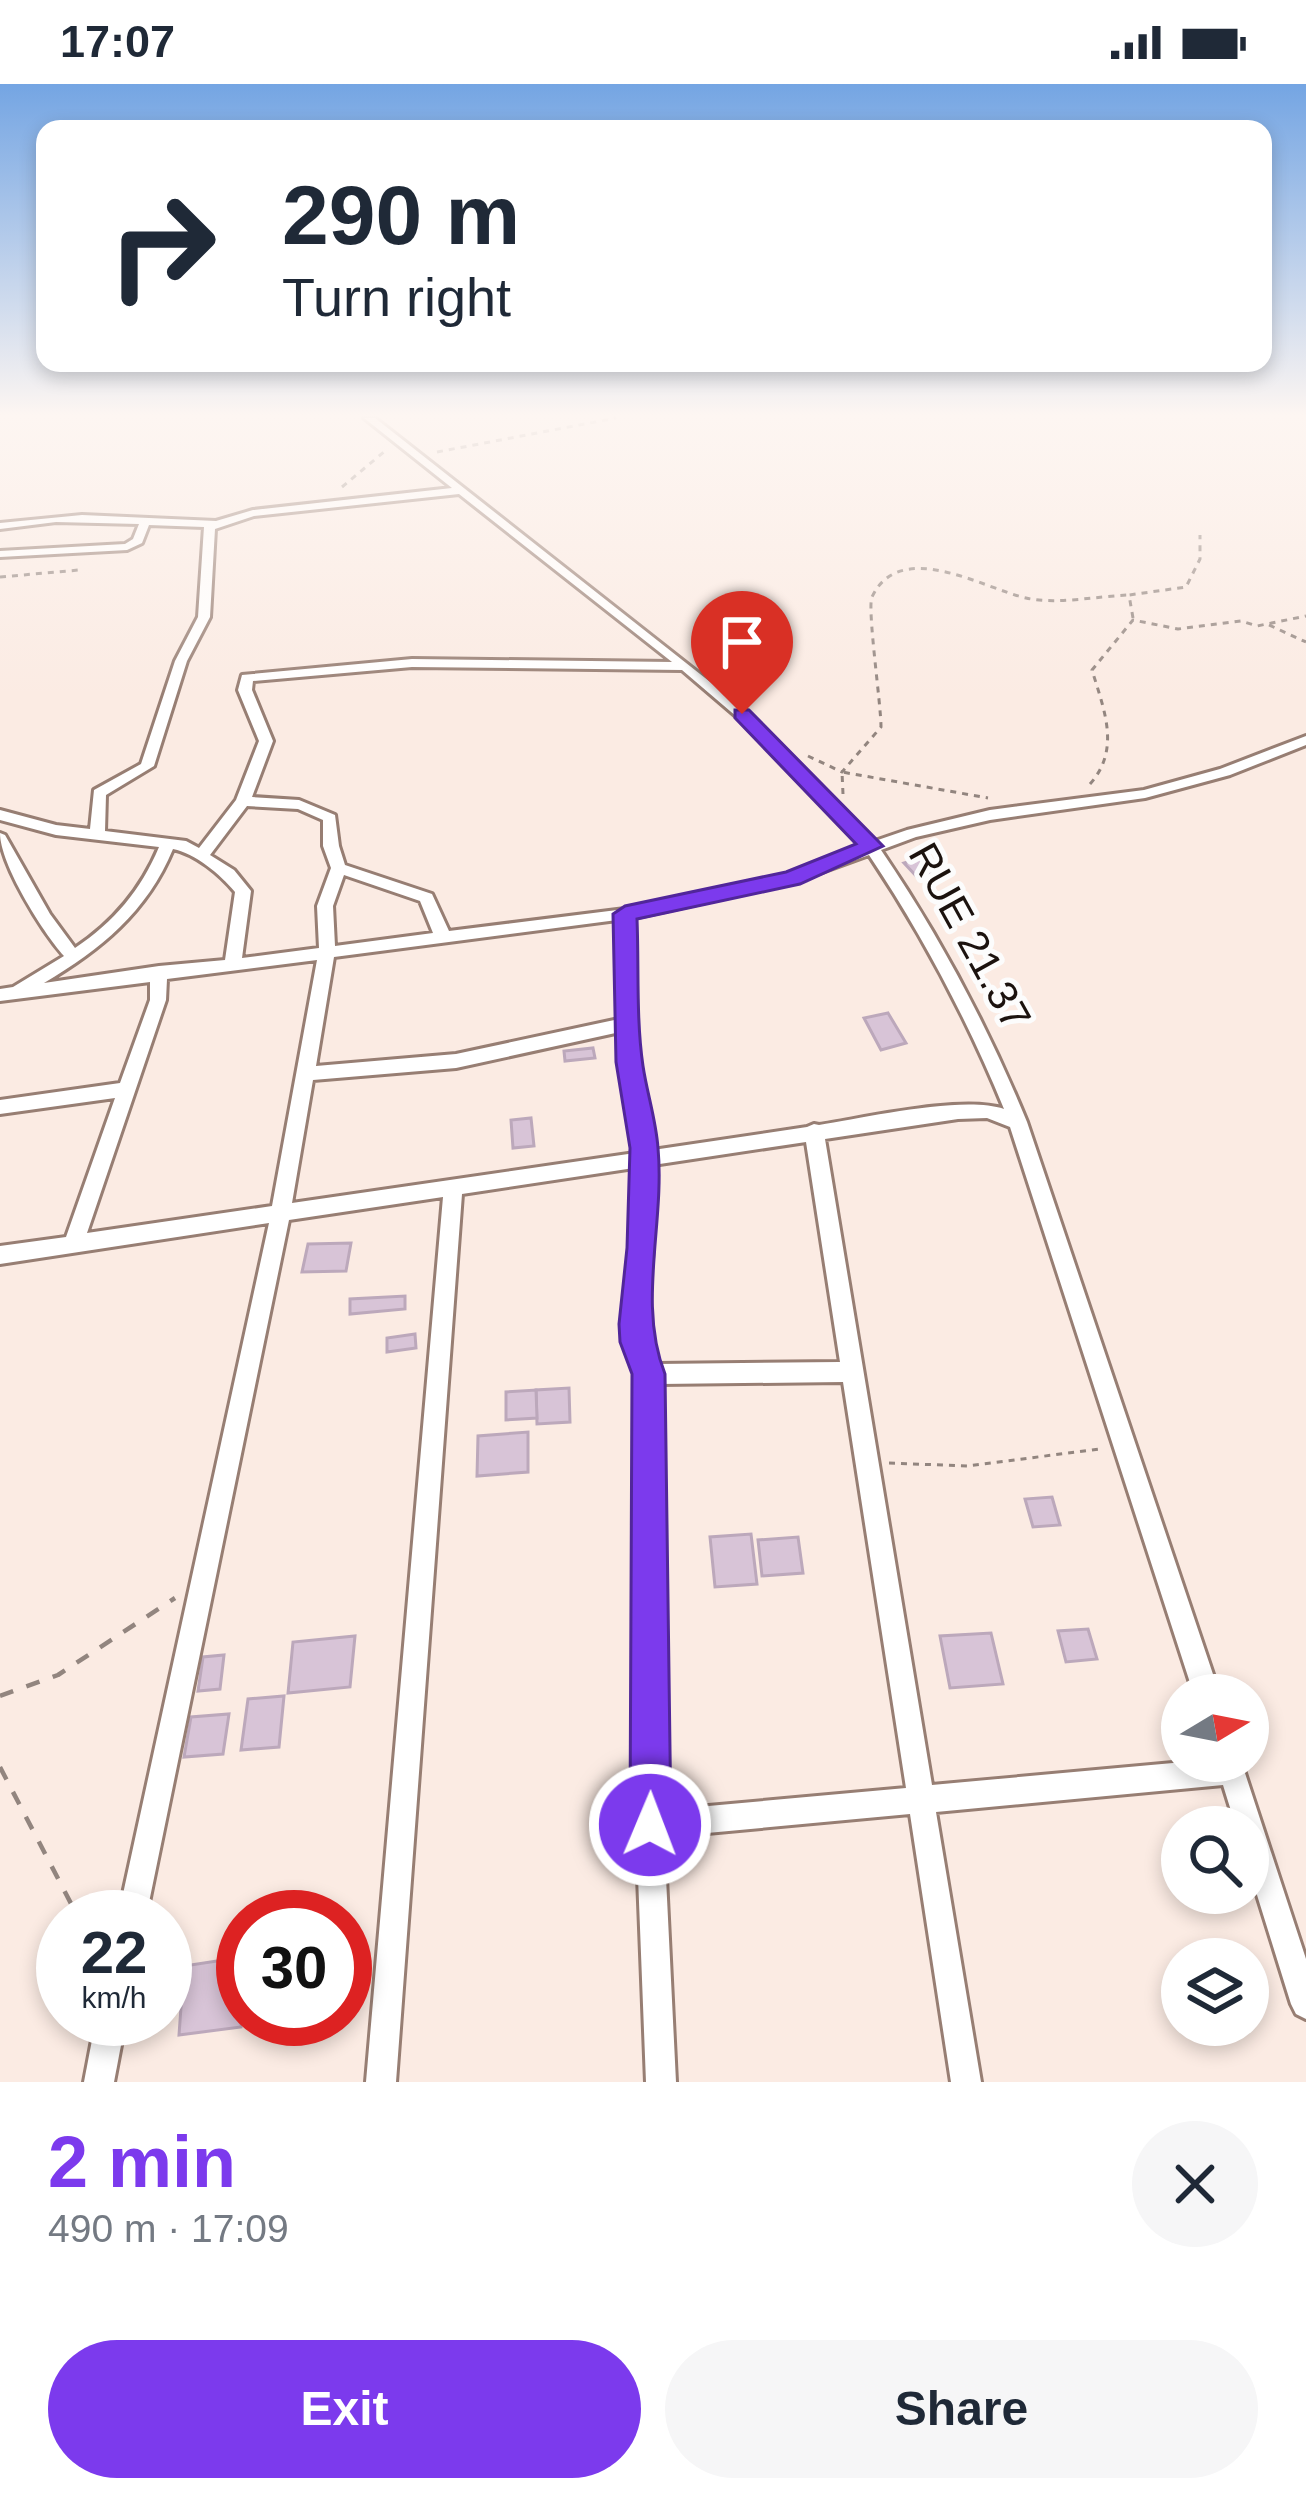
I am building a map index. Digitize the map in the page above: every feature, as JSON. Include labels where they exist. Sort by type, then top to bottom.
[{"type":"street","points":[[0,526],[89,515],[144,524],[214,524],[265,511]]},
{"type":"street","name":"RUE 21.37","points":[[483,511],[742,714],[871,846],[950,978],[1018,1122],[1200,1674]]},
{"type":"street","points":[[0,554],[127,547],[138,541],[144,524]]},
{"type":"street","points":[[97,834],[99,793],[147,766],[181,661],[204,616],[208,533],[214,524]]},
{"type":"street","points":[[202,854],[243,801],[266,741],[244,690],[244,680],[252,676],[412,663],[685,666]]},
{"type":"street","points":[[5,995],[625,914],[792,878],[871,846],[990,815],[1145,794],[1225,772],[1306,740]]},
{"type":"street","points":[[138,1890],[281,1211],[327,952],[325,906],[340,868],[330,818],[290,801],[243,801]]},
{"type":"street","points":[[0,815],[56,830],[168,843],[202,854],[243,891],[233,963]]},
{"type":"street","points":[[0,839],[29,896],[57,940],[75,958]]},
{"type":"street","points":[[5,995],[102,940],[142,897],[168,843]]},
{"type":"street","points":[[340,868],[426,898],[442,937]]},
{"type":"street","points":[[625,914],[628,1024],[644,1159],[635,1324],[636,1342],[649,1374],[650,1825],[661,2082]]},
{"type":"street","points":[[73,1244],[158,1000],[159,973]]},
{"type":"street","points":[[306,1074],[456,1061],[628,1024]]},
{"type":"street","points":[[0,1107],[125,1089]]},
{"type":"street","points":[[0,1255],[958,1112],[987,1111],[1018,1122]]},
{"type":"street","points":[[814,1131],[965,2082]]},
{"type":"street","points":[[381,2082],[453,1188]]},
{"type":"street","points":[[649,1374],[854,1372]]},
{"type":"street","points":[[650,1825],[1161,1773]]},
{"type":"street","points":[[1234,1782],[1306,2004]]},
{"type":"street","points":[[99,2082],[106,2046]]},
{"type":"path","points":[[844,816],[842,772],[881,727],[880,676],[869,613],[873,594],[898,573],[941,568],[1029,598],[1129,595],[1186,587],[1200,560],[1200,535]]},
{"type":"path","points":[[0,577],[79,570]]},
{"type":"path","points":[[1082,791],[1103,772],[1111,739],[1092,670],[1133,620],[1129,595]]},
{"type":"path","points":[[1133,620],[1178,629],[1241,621],[1267,624],[1306,616]]},
{"type":"path","points":[[1267,624],[1306,642]]},
{"type":"path","points":[[806,755],[842,772],[998,798]]},
{"type":"path","points":[[866,1451],[891,1464],[927,1467],[1041,1460],[1124,1445]]},
{"type":"path","points":[[0,1696],[58,1676],[201,1580]]},
{"type":"path","points":[[0,1767],[64,1890]]},
{"type":"building","points":[[921,858],[935,872],[918,878],[904,863]]},
{"type":"building","points":[[888,1013],[906,1043],[881,1050],[864,1018]]},
{"type":"building","points":[[593,1048],[595,1058],[565,1061],[564,1051]]},
{"type":"building","points":[[531,1118],[534,1146],[513,1148],[511,1120]]},
{"type":"building","points":[[351,1243],[346,1271],[302,1272],[308,1244]]},
{"type":"building","points":[[405,1296],[405,1309],[350,1314],[350,1299]]},
{"type":"building","points":[[415,1334],[416,1348],[387,1352],[387,1338]]},
{"type":"building","points":[[569,1388],[570,1422],[537,1424],[536,1390]]},
{"type":"building","points":[[536,1390],[537,1418],[506,1420],[506,1392]]},
{"type":"building","points":[[528,1432],[528,1472],[477,1476],[478,1436]]},
{"type":"building","points":[[1052,1497],[1060,1525],[1033,1527],[1025,1499]]},
{"type":"building","points":[[751,1534],[757,1584],[715,1587],[710,1537]]},
{"type":"building","points":[[798,1537],[803,1573],[762,1576],[758,1540]]},
{"type":"building","points":[[1088,1629],[1097,1659],[1066,1662],[1058,1631]]},
{"type":"building","points":[[991,1633],[1003,1684],[950,1688],[940,1636]]},
{"type":"building","points":[[355,1636],[350,1687],[288,1693],[293,1642]]},
{"type":"building","points":[[224,1655],[220,1689],[198,1691],[203,1657]]},
{"type":"building","points":[[284,1696],[279,1747],[241,1750],[248,1699]]},
{"type":"building","points":[[229,1714],[223,1754],[184,1757],[191,1717]]},
{"type":"building","points":[[216,1961],[216,2030],[192,2033],[192,1965]]},
{"type":"route","points":[[650,1825],[649,1374],[636,1342],[635,1324],[643,1248],[644,1148],[629,1062],[625,914],[792,878],[871,846],[742,714]]}]
